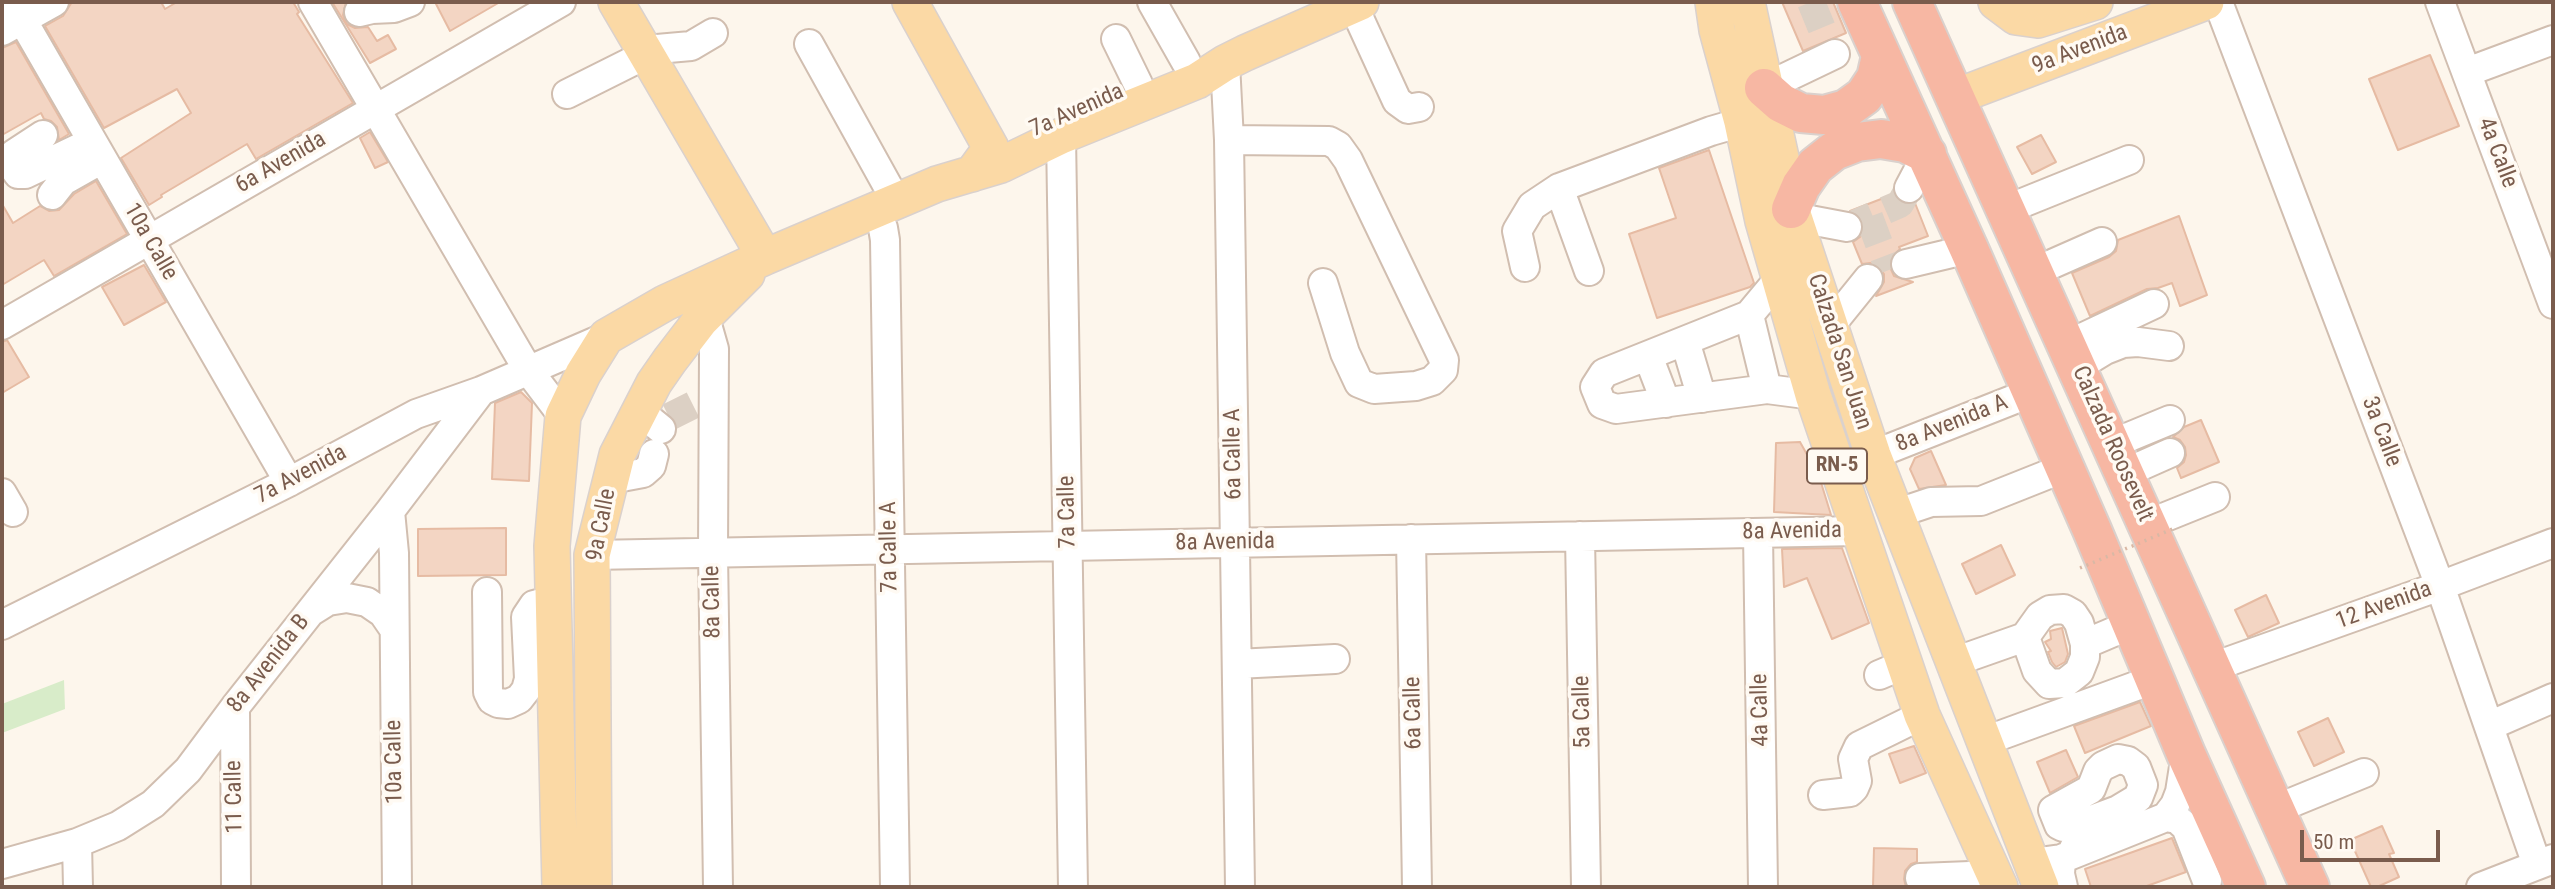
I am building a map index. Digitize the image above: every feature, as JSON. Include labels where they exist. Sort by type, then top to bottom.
[{"type":"highway","points":[[1857,2],[1969,249],[2186,754],[2220,881]]},
{"type":"highway","name":"Calzada Roosevelt","points":[[1912,2],[2118,458],[2161,526],[2213,667],[2310,887]]},
{"type":"highway","points":[[1764,88],[1781,103],[1801,113],[1824,115],[1846,109],[1864,96],[1876,78],[1881,56]]},
{"type":"highway","points":[[1793,213],[1801,186],[1815,166],[1834,150],[1857,142],[1881,139],[1905,143],[1927,154]]},
{"type":"main road","points":[[616,2],[765,257]]},
{"type":"main road","points":[[910,2],[981,161]]},
{"type":"main road","name":"Calzada San Juan","points":[[1747,2],[1793,213],[1873,455],[1985,741],[2052,866]]},
{"type":"main road","name":"9a Avenida","points":[[2006,9],[2043,19],[2095,2]]},
{"type":"main road","name":"9a Avenida","points":[[1955,97],[2206,2]]},
{"type":"main road","name":"7a Avenida","points":[[981,161],[1001,165],[1061,136],[1197,82],[1225,63],[1338,7]]},
{"type":"main road","name":"Calzada San Juan","points":[[1714,11],[1763,221],[1813,394],[1858,531],[1892,669],[1922,715],[1997,881]]},
{"type":"main road","name":"7a Avenida","points":[[665,303],[937,184],[1186,62],[1225,63]]},
{"type":"main road","name":"9a Calle","points":[[594,887],[592,555],[617,454],[669,422],[654,383],[700,321],[765,257]]},
{"type":"main road","points":[[665,303],[682,308],[700,321]]},
{"type":"main road","name":"9a Calle","points":[[560,887],[552,546],[563,416],[583,374],[606,337],[665,303]]},
{"type":"street","points":[[12,18],[54,2]]},
{"type":"street","points":[[313,2],[342,22],[375,109],[528,370],[563,416]]},
{"type":"street","points":[[342,22],[372,9],[394,8],[410,2]]},
{"type":"street","name":"6a Avenida","points":[[2,326],[561,2]]},
{"type":"street","points":[[1152,2],[1186,62]]},
{"type":"street","name":"3a Calle","points":[[2218,2],[2440,586],[2489,726],[2545,862]]},
{"type":"street","name":"4a Calle","points":[[2440,2],[2553,304]]},
{"type":"street","points":[[1338,7],[1397,101],[1408,109],[1419,107]]},
{"type":"street","name":"10a Calle","points":[[12,18],[97,150],[289,482]]},
{"type":"street","points":[[567,94],[657,49],[691,46],[713,33]]},
{"type":"street","points":[[1116,39],[1138,84]]},
{"type":"street","points":[[2467,72],[2553,40]]},
{"type":"street","name":"7a Calle A","points":[[809,44],[885,205],[883,228],[895,887]]},
{"type":"street","points":[[1764,88],[1831,48],[1881,56]]},
{"type":"street","name":"6a Calle A","points":[[1225,63],[1229,140],[1240,887]]},
{"type":"street","points":[[1525,267],[1517,232],[1532,206],[1559,188],[1742,122]]},
{"type":"street","name":"7a Calle","points":[[1061,136],[1073,887]]},
{"type":"street","points":[[1229,140],[1318,140],[1329,141],[1338,146],[1348,160],[1444,360],[1443,370],[1432,381],[1416,386],[1374,389],[1359,383],[1345,353],[1323,283]]},
{"type":"street","points":[[39,147],[97,150]]},
{"type":"street","points":[[52,195],[63,181],[97,150]]},
{"type":"street","points":[[1909,188],[1927,154]]},
{"type":"street","points":[[2006,210],[2129,160]]},
{"type":"street","points":[[1559,188],[1588,271]]},
{"type":"street","points":[[1793,213],[1847,227]]},
{"type":"street","points":[[2034,272],[2102,242]]},
{"type":"street","points":[[1906,264],[1969,249]]},
{"type":"street","points":[[1779,279],[1749,315],[1604,373],[1595,387],[1602,404],[1609,409],[1767,389],[1813,394]]},
{"type":"street","points":[[1830,326],[1868,279]]},
{"type":"street","points":[[2072,356],[2154,304]]},
{"type":"street","points":[[1749,315],[1767,389]]},
{"type":"street","name":"8a Calle","points":[[700,321],[713,336],[669,422],[713,553],[718,887]]},
{"type":"street","name":"7a Avenida","points":[[2,625],[289,482],[416,414],[481,391],[606,337]]},
{"type":"street","points":[[1685,341],[1702,398]]},
{"type":"street","points":[[2072,356],[2138,342],[2169,346]]},
{"type":"street","points":[[1647,356],[1666,403]]},
{"type":"street","name":"8a Avenida B","points":[[2,864],[77,843],[118,826],[153,804],[188,770],[234,707],[312,611],[481,391]]},
{"type":"street","name":"8a Avenida A","points":[[1873,455],[2030,393]]},
{"type":"street","points":[[2118,458],[2170,420]]},
{"type":"street","points":[[611,479],[643,473],[651,466],[669,422]]},
{"type":"street","points":[[2118,458],[2170,453]]},
{"type":"street","points":[[1895,514],[1931,502],[1981,501],[2064,468]]},
{"type":"street","points":[[2161,526],[2215,497]]},
{"type":"street","name":"10a Calle","points":[[390,511],[394,553],[397,887]]},
{"type":"street","name":"8a Avenida","points":[[592,555],[1858,531]]},
{"type":"street","name":"4a Calle","points":[[1758,533],[1763,887]]},
{"type":"street","name":"5a Calle","points":[[1580,536],[1586,887]]},
{"type":"street","name":"6a Calle","points":[[1411,539],[1417,887]]},
{"type":"street","name":"12 Avenida","points":[[2213,667],[2553,543]]},
{"type":"street","points":[[487,592],[488,692],[498,704],[508,704],[519,699],[526,690],[529,679],[526,617],[534,605],[553,600]]},
{"type":"street","points":[[312,611],[328,601],[347,598],[367,602],[383,613],[394,629]]},
{"type":"street","points":[[1954,662],[2025,636],[2040,616],[2050,610],[2064,609],[2073,614],[2085,643],[2085,656],[2080,672],[2065,682],[2049,684],[2037,671],[2025,636]]},
{"type":"street","points":[[2085,643],[2132,624]]},
{"type":"street","points":[[1237,664],[1335,659]]},
{"type":"street","points":[[1985,741],[2155,679]]},
{"type":"street","points":[[2489,726],[2553,698]]},
{"type":"street","name":"11 Calle","points":[[234,707],[236,887]]},
{"type":"street","points":[[1824,795],[1850,792],[1854,788],[1857,781],[1853,759],[1859,746],[1922,715]]},
{"type":"street","points":[[2052,866],[2156,821],[2175,805],[2180,792],[2186,754]]},
{"type":"street","points":[[2118,759],[2136,767],[2143,785],[2138,799],[2086,822],[2063,827],[2059,825],[2053,810],[2091,789],[2098,771],[2103,766],[2118,759]]},
{"type":"street","points":[[2276,809],[2364,773]]},
{"type":"street","points":[[2118,810],[2156,821],[2177,820],[2186,827],[2220,881]]},
{"type":"street","points":[[2052,866],[2086,822]]},
{"type":"street","points":[[77,843],[78,887]]},
{"type":"street","points":[[2481,887],[2545,862]]},
{"type":"street","points":[[2052,866],[2060,874],[2063,887]]},
{"type":"street","points":[[1920,878],[1997,881]]},
{"type":"path","points":[[2080,568],[2161,526]]},
{"type":"green space","points":[[64,680],[65,709],[2,733],[2,704]]},
{"type":"building","points":[[72,2],[161,2],[165,9],[177,2],[293,2],[299,12],[297,14],[353,103],[256,159],[247,144],[161,195],[162,197],[149,205],[121,158],[191,113],[177,89],[104,128],[45,26],[63,16]]},
{"type":"building","points":[[332,2],[346,2],[343,15],[347,24],[355,28],[368,27],[377,41],[388,35],[396,49],[370,63]]},
{"type":"building","points":[[435,2],[500,2],[450,31]]},
{"type":"building","points":[[1782,2],[1833,2],[1846,33],[1803,51]]},
{"type":"building","points":[[16,42],[69,134],[59,140],[57,127],[44,119],[41,113],[2,135],[2,48]]},
{"type":"building","points":[[2430,55],[2459,126],[2398,150],[2369,79]]},
{"type":"building","points":[[370,132],[388,162],[375,168],[360,138]]},
{"type":"building","points":[[2041,135],[2056,162],[2032,174],[2017,147]]},
{"type":"building","points":[[1709,150],[1754,283],[1750,287],[1657,318],[1629,234],[1676,218],[1659,168]]},
{"type":"building","points":[[96,181],[127,234],[54,276],[44,260],[2,285],[2,204],[13,223],[40,206],[49,211],[59,210],[74,194]]},
{"type":"building","points":[[1894,194],[1902,203],[1915,203],[1928,236],[1899,247],[1890,259],[1894,276],[1913,282],[1876,296],[1884,282],[1884,274],[1878,266],[1862,264],[1853,242],[1863,231],[1863,222],[1858,215],[1850,211]]},
{"type":"building","points":[[2179,216],[2207,295],[2180,306],[2172,283],[2147,289],[2090,316],[2072,273],[2109,257],[2116,251],[2118,240]]},
{"type":"building","points":[[144,265],[166,302],[124,325],[102,287]]},
{"type":"building","points":[[7,340],[29,377],[2,393],[2,342]]},
{"type":"building","points":[[521,392],[532,403],[529,481],[492,479],[495,403]]},
{"type":"building","points":[[2201,420],[2219,462],[2181,478],[2177,468],[2184,462],[2185,447],[2180,440],[2173,437],[2184,427]]},
{"type":"building","points":[[1800,442],[1819,476],[1831,515],[1774,512],[1776,443]]},
{"type":"building","points":[[1931,451],[1946,485],[1919,489],[1910,469],[1915,458]]},
{"type":"building","points":[[506,528],[506,575],[418,576],[418,529]]},
{"type":"building","points":[[2001,545],[2015,575],[1976,594],[1962,564]]},
{"type":"building","points":[[1842,548],[1869,623],[1832,639],[1807,578],[1784,587],[1782,549]]},
{"type":"building","points":[[2266,595],[2279,623],[2248,637],[2235,610]]},
{"type":"building","points":[[2062,628],[2068,654],[2065,662],[2056,667],[2045,642],[2051,639],[2050,631]]},
{"type":"building","points":[[2140,702],[2151,726],[2085,753],[2074,726]]},
{"type":"building","points":[[2328,718],[2344,752],[2314,766],[2298,732]]},
{"type":"building","points":[[1914,746],[1926,773],[1900,783],[1889,754]]},
{"type":"building","points":[[2066,750],[2078,777],[2050,793],[2037,762]]},
{"type":"building","points":[[2382,826],[2394,853],[2389,854],[2399,877],[2371,887],[2350,840]]},
{"type":"building","points":[[2172,838],[2186,872],[2144,887],[2091,887],[2085,869]]},
{"type":"building","points":[[1874,848],[1917,849],[1917,862],[1905,871],[1906,887],[1873,887]]},
{"type":"tunnel","points":[[1811,2],[1827,41]]},
{"type":"tunnel","points":[[1847,227],[1900,204],[1909,188]]},
{"type":"tunnel","points":[[1869,217],[1889,270]]},
{"type":"tunnel","points":[[669,417],[693,405]]}]
